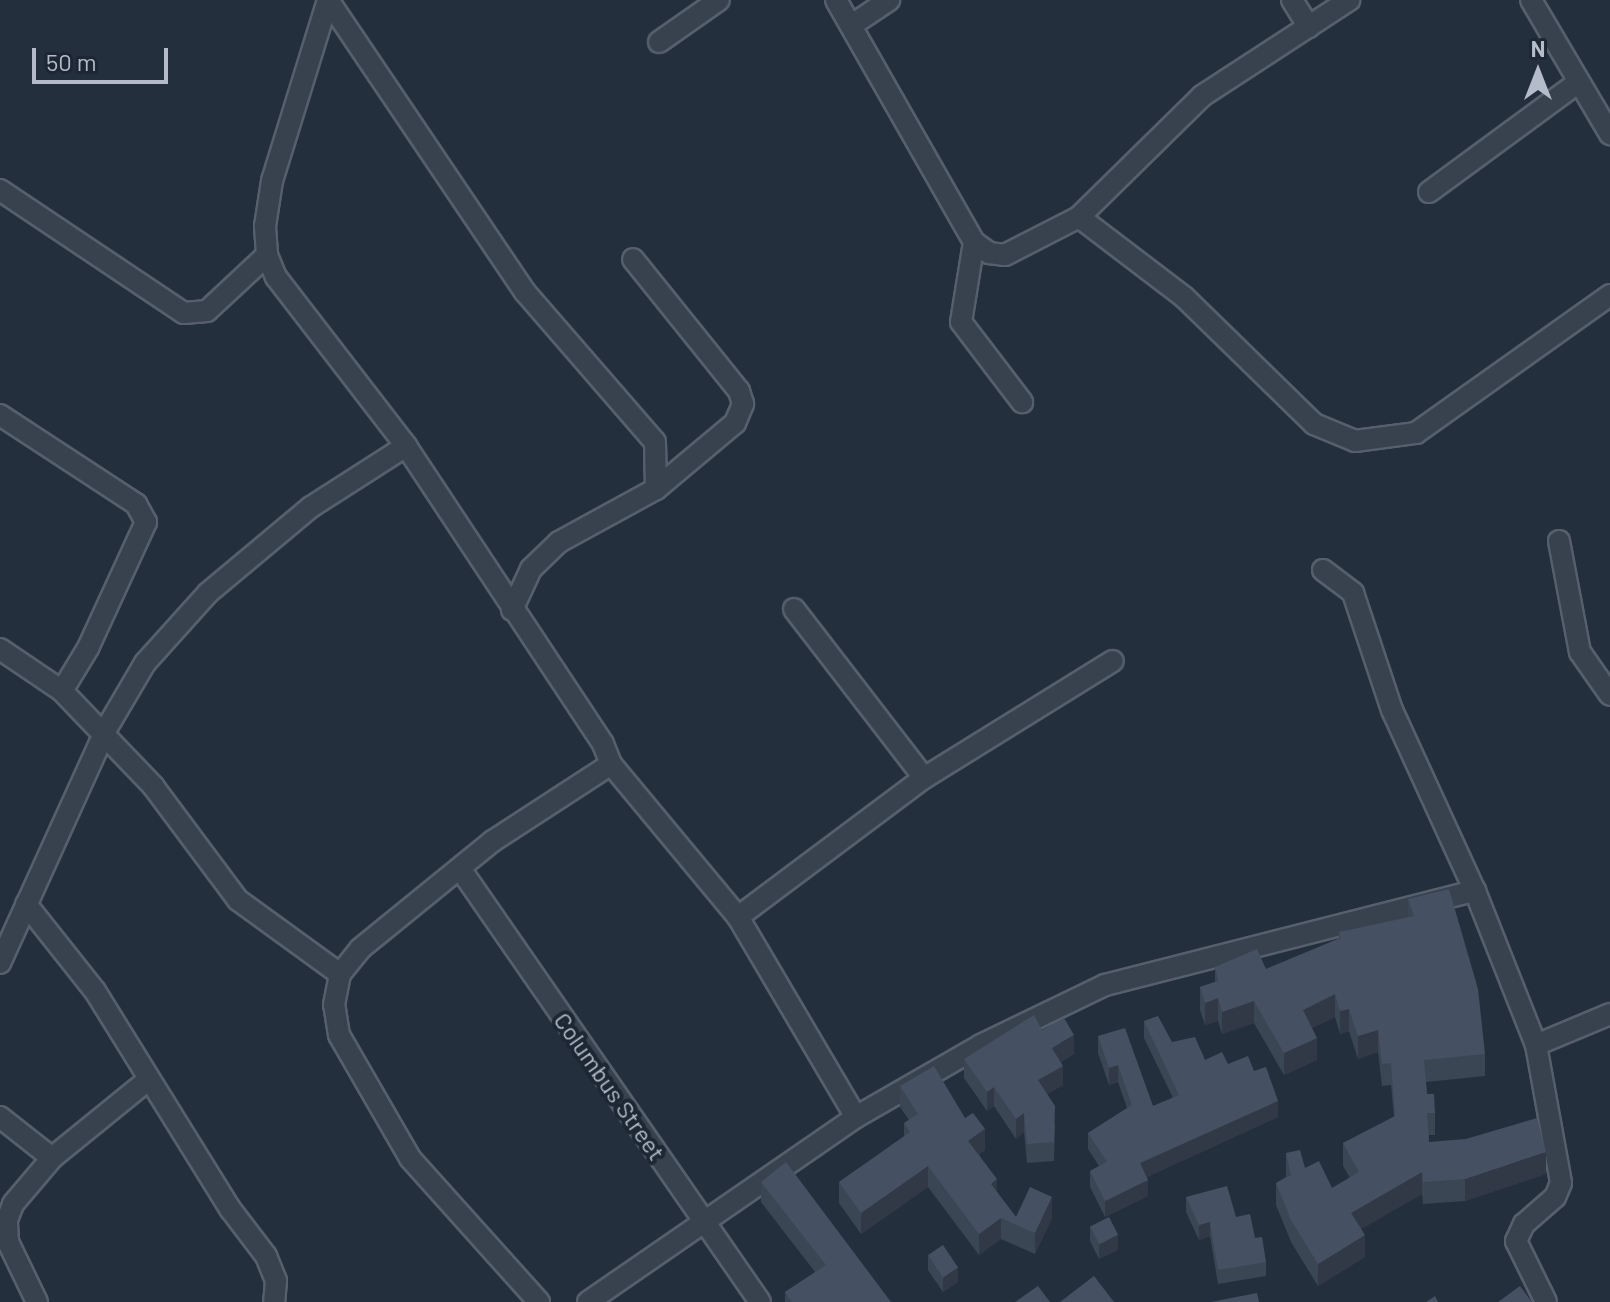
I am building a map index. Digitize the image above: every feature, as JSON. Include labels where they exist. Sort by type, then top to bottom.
[{"type":"street","points":[[328,0],[272,181],[267,255],[276,277],[406,446],[603,744],[611,764],[738,917],[856,1117]]},
{"type":"street","points":[[328,0],[525,292],[655,442],[656,489]]},
{"type":"street","points":[[659,42],[719,0]]},
{"type":"street","points":[[836,0],[974,242],[989,253],[1005,255],[1079,217],[1202,96],[1349,0]]},
{"type":"street","points":[[852,25],[889,0]]},
{"type":"street","points":[[1292,0],[1309,27]]},
{"type":"street","points":[[1531,0],[1610,134]]},
{"type":"street","points":[[1429,192],[1579,82]]},
{"type":"street","points":[[0,190],[184,313],[207,311],[267,255]]},
{"type":"street","points":[[1079,217],[1184,297],[1314,424],[1355,441],[1416,433],[1610,295]]},
{"type":"street","points":[[974,242],[961,322],[1022,402]]},
{"type":"street","points":[[512,610],[531,569],[559,542],[656,489],[735,423],[743,404],[739,391],[633,259]]},
{"type":"street","points":[[0,415],[136,504],[146,522],[88,648],[62,691]]},
{"type":"street","points":[[0,963],[4,941],[26,904],[105,731],[145,663],[208,593],[311,507],[406,446]]},
{"type":"street","points":[[1559,541],[1580,652],[1610,695]]},
{"type":"street","points":[[1323,570],[1353,593],[1392,710],[1475,891],[1536,1045],[1561,1183],[1555,1197],[1524,1224],[1516,1241],[1546,1302]]},
{"type":"street","points":[[794,609],[924,778]]},
{"type":"street","points":[[0,649],[62,691],[105,731],[238,900],[340,974]]},
{"type":"street","points":[[738,917],[924,778],[1113,661]]},
{"type":"street","points":[[539,1302],[410,1158],[339,1035],[334,1005],[340,974],[391,922],[461,870],[493,841],[611,764]]},
{"type":"street","name":"Columbus Street","points":[[461,870],[760,1302]]},
{"type":"street","points":[[588,1302],[856,1117],[981,1045],[1105,985],[1475,891]]},
{"type":"street","points":[[26,904],[95,991],[148,1080],[266,1256],[276,1281],[274,1302]]},
{"type":"street","points":[[1536,1045],[1610,1014]]},
{"type":"street","points":[[37,1302],[15,1265],[7,1220],[52,1158],[148,1080]]},
{"type":"street","points":[[0,1117],[52,1158]]},
{"type":"building","points":[[1449,889],[1478,989],[1485,1054],[1424,1060],[1427,1094],[1434,1094],[1435,1113],[1427,1113],[1429,1142],[1466,1139],[1537,1118],[1546,1152],[1465,1179],[1423,1182],[1422,1172],[1351,1213],[1365,1235],[1318,1264],[1291,1220],[1276,1183],[1291,1175],[1286,1153],[1300,1150],[1305,1168],[1319,1161],[1332,1188],[1359,1172],[1343,1143],[1395,1116],[1391,1063],[1382,1064],[1378,1030],[1358,1036],[1349,1009],[1340,1011],[1335,994],[1303,1010],[1317,1038],[1284,1053],[1254,1001],[1222,1012],[1218,998],[1205,1003],[1200,987],[1218,981],[1215,967],[1257,949],[1266,969],[1340,938],[1339,932],[1414,916],[1408,899]]},
{"type":"building","points":[[1034,1015],[1042,1030],[1064,1018],[1074,1035],[1052,1048],[1063,1066],[1038,1080],[1055,1106],[1054,1142],[1027,1144],[1024,1113],[1016,1119],[994,1087],[987,1092],[964,1059]]},
{"type":"building","points":[[1158,1016],[1172,1042],[1195,1037],[1205,1060],[1222,1052],[1228,1064],[1248,1056],[1254,1071],[1266,1067],[1278,1101],[1140,1163],[1148,1180],[1105,1201],[1090,1171],[1107,1162],[1088,1133],[1132,1105],[1118,1065],[1109,1068],[1098,1036],[1125,1028],[1153,1106],[1179,1095],[1144,1021]]},
{"type":"building","points":[[934,1066],[965,1118],[973,1113],[985,1129],[968,1141],[997,1179],[991,1184],[1016,1217],[1030,1187],[1052,1197],[1035,1233],[1001,1218],[979,1234],[928,1166],[861,1213],[839,1182],[910,1132],[904,1123],[918,1114],[900,1086]]},
{"type":"building","points":[[786,1162],[891,1302],[792,1302],[785,1292],[826,1265],[761,1182]]},
{"type":"building","points":[[1227,1186],[1236,1217],[1250,1214],[1255,1238],[1262,1237],[1266,1262],[1218,1270],[1210,1222],[1199,1225],[1186,1197]]},
{"type":"building","points":[[1109,1217],[1118,1235],[1099,1244],[1090,1227]]},
{"type":"building","points":[[943,1245],[958,1267],[943,1277],[928,1255]]},
{"type":"building","points":[[1094,1276],[1114,1302],[1060,1302]]},
{"type":"building","points":[[1038,1286],[1050,1302],[1015,1302]]},
{"type":"building","points":[[1520,1286],[1532,1302],[1498,1302]]},
{"type":"building","points":[[1257,1293],[1259,1302],[1211,1302]]}]
